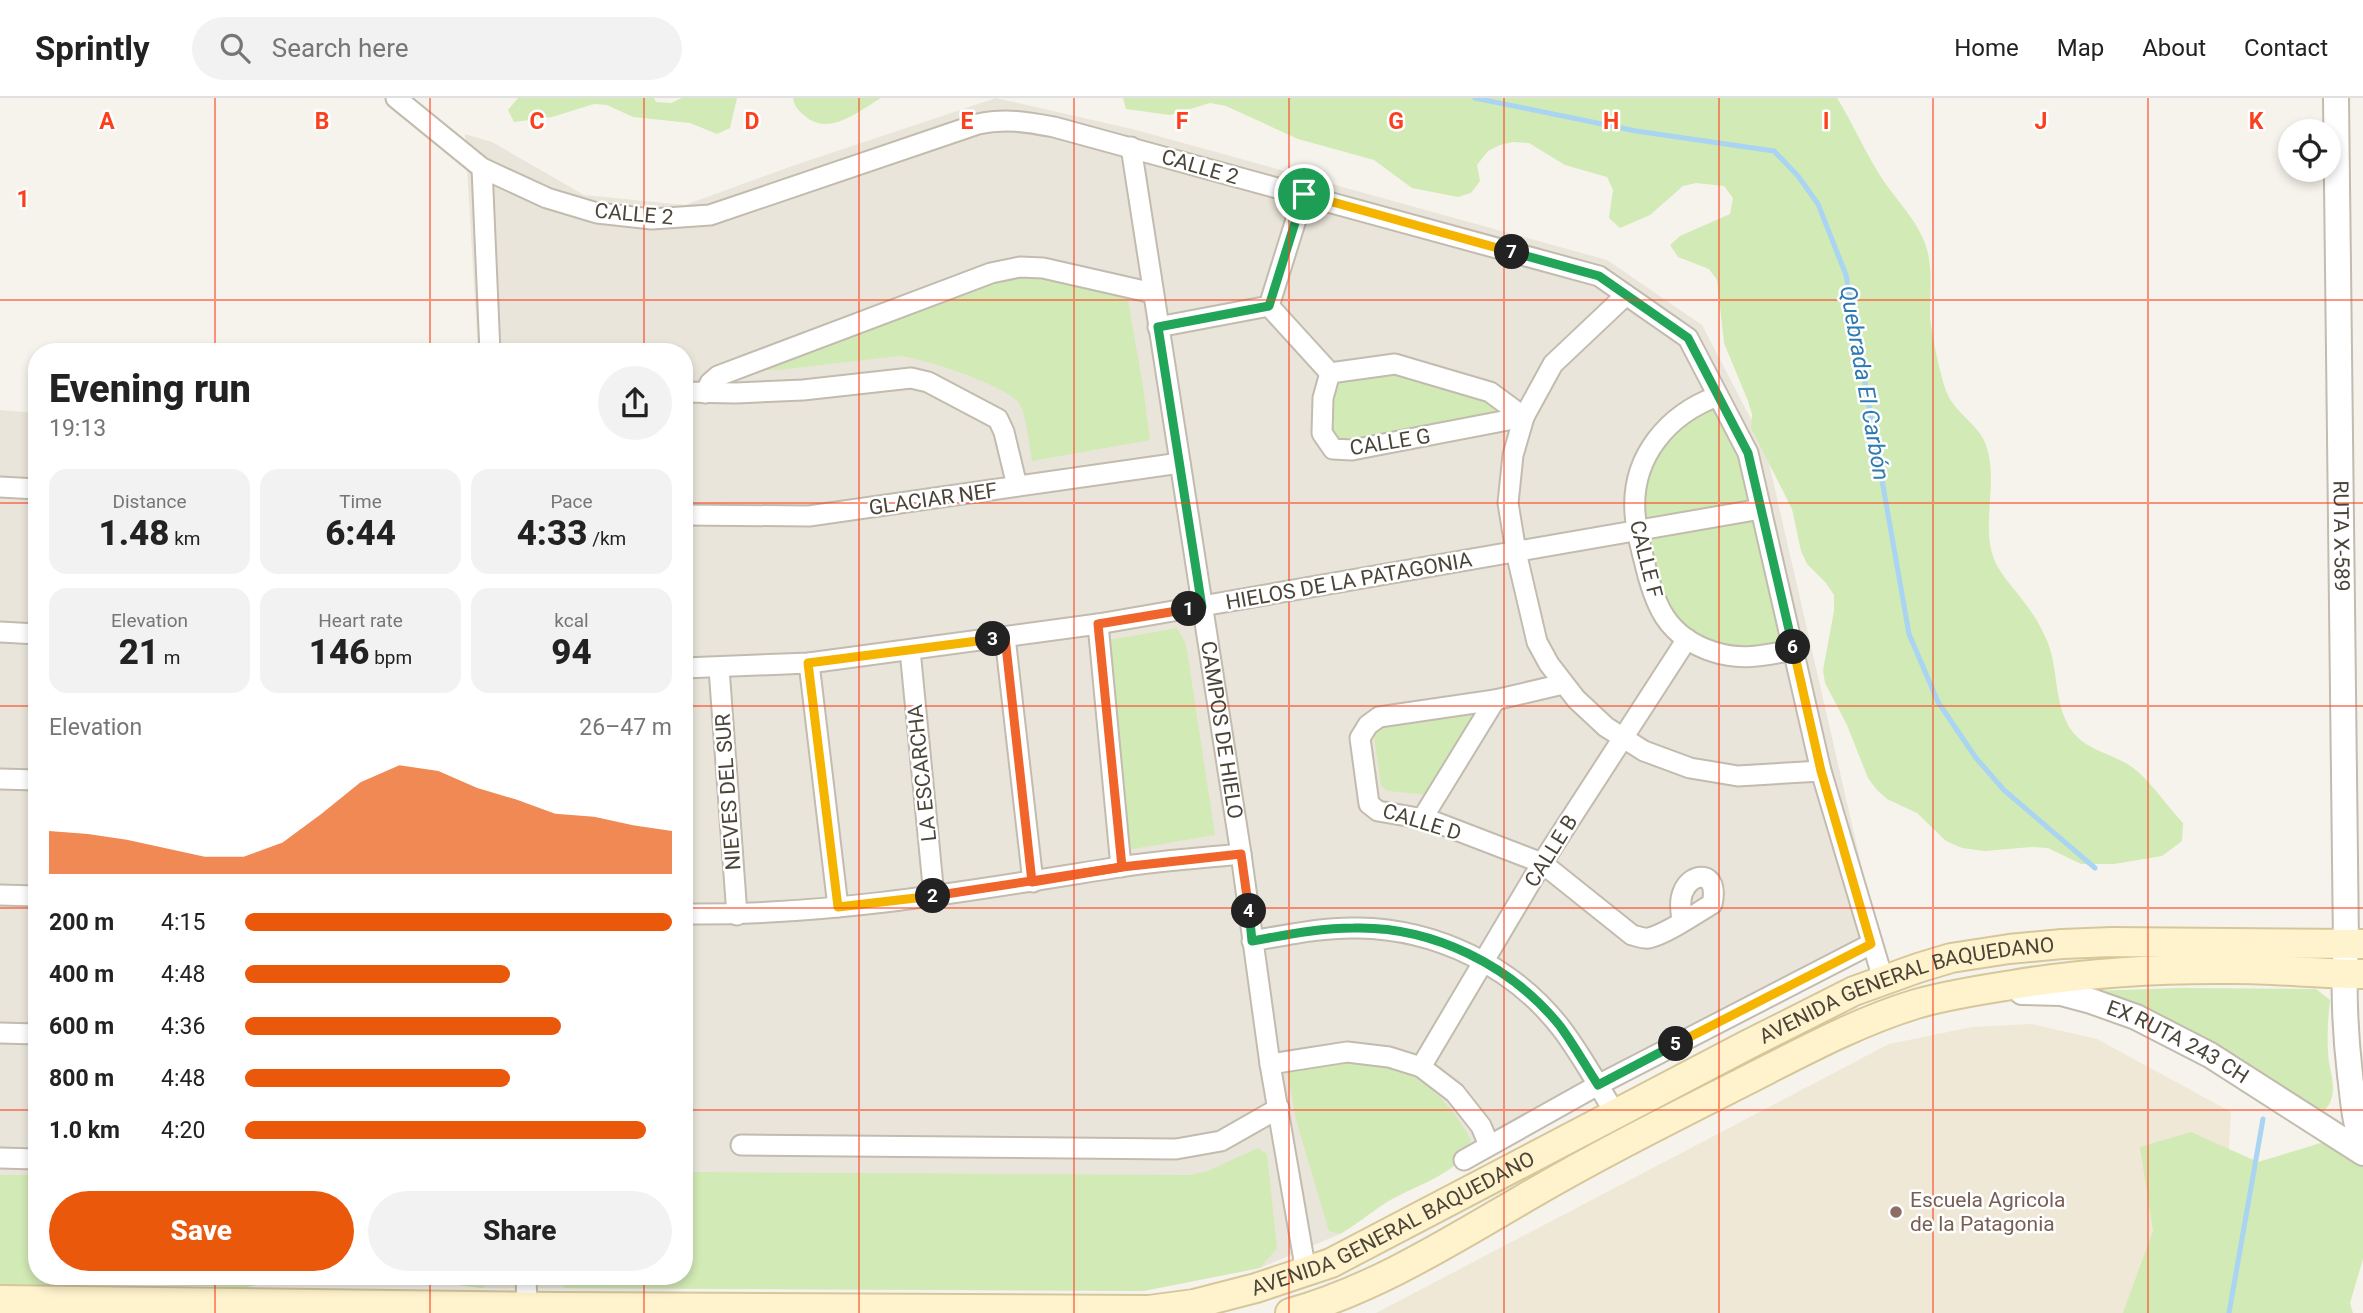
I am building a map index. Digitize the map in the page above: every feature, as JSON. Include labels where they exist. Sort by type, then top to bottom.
[{"type":"main road","name":"AVENIDA GENERAL BAQUEDANO","points":[[0,1300],[528,1310],[1149,1310],[1207,1301],[1256,1289],[1354,1252],[1615,1113],[1854,991],[1951,958],[2009,949],[2112,942],[2354,944]]},
{"type":"main road","name":"AVENIDA GENERAL BAQUEDANO","points":[[1304,1311],[1420,1257],[1602,1153],[1790,1058],[1914,1005],[1972,991],[2088,973],[2156,969],[2353,974]]},
{"type":"street","name":"CALLE 2","points":[[396,98],[482,168],[572,207],[623,217],[662,219],[710,215],[991,121],[1020,120],[1304,194],[1599,276],[1688,338],[1748,453],[1821,771],[1883,979]]},
{"type":"street","name":"RUTA X-589","points":[[2336,98],[2353,974]]},
{"type":"street","name":"CAMPOS DE HIELO","points":[[1131,148],[1241,854],[1270,1064],[1306,1272]]},
{"type":"street","points":[[482,168],[490,343]]},
{"type":"street","points":[[1269,306],[1304,194]]},
{"type":"street","points":[[705,393],[710,383],[718,376],[991,273],[1020,267],[1043,268],[1153,293]]},
{"type":"street","points":[[1626,295],[1553,364],[1524,417],[1513,454],[1508,503],[1516,552],[1537,642],[1563,684],[1591,713],[1623,738],[1667,761],[1738,776],[1821,771]]},
{"type":"street","points":[[1158,327],[1269,306]]},
{"type":"street","points":[[1269,306],[1330,373],[1395,364],[1490,391],[1524,417]]},
{"type":"street","name":"CALLE G","points":[[1330,373],[1322,398],[1322,433],[1333,449],[1352,450],[1524,417]]},
{"type":"street","points":[[693,392],[803,390],[911,378],[929,382],[998,419],[1004,432],[1017,486]]},
{"type":"street","name":"CALLE F","points":[[1718,396],[1679,416],[1660,434],[1642,464],[1634,497],[1637,531],[1652,595],[1666,620],[1687,639],[1713,652],[1741,657],[1793,650]]},
{"type":"street","name":"GLACIAR NEF","points":[[693,515],[809,516],[1180,463]]},
{"type":"street","points":[[0,488],[28,489]]},
{"type":"street","name":"HIELOS DE LA PATAGONIA","points":[[693,668],[808,663],[1098,624],[1761,509]]},
{"type":"street","points":[[1098,624],[1122,867]]},
{"type":"street","points":[[0,632],[28,634]]},
{"type":"street","points":[[1005,637],[1032,882]]},
{"type":"street","name":"CALLE B","points":[[1421,1067],[1542,863],[1687,639]]},
{"type":"street","name":"LA ESCARCHA","points":[[910,650],[934,896]]},
{"type":"street","points":[[808,663],[838,907]]},
{"type":"street","name":"NIEVES DEL SUR","points":[[719,668],[737,915]]},
{"type":"street","name":"CALLE D","points":[[1563,684],[1495,700],[1379,717],[1368,725],[1360,738],[1369,804],[1378,811],[1422,819],[1542,863],[1632,935],[1647,938],[1682,921]]},
{"type":"street","points":[[1422,819],[1495,700]]},
{"type":"street","points":[[0,779],[28,780]]},
{"type":"street","points":[[693,914],[737,915],[838,907],[934,896],[1122,867],[1241,854]]},
{"type":"street","points":[[0,895],[28,896]]},
{"type":"street","points":[[1252,941],[1331,929],[1383,929],[1436,940],[1485,962],[1516,983],[1543,1008],[1574,1046],[1615,1113]]},
{"type":"street","points":[[1464,1160],[1598,1085],[1871,944]]},
{"type":"street","points":[[2353,974],[2358,1050],[2363,1063]]},
{"type":"street","points":[[2353,974],[2345,1031],[2357,1140]]},
{"type":"street","name":"EX RUTA 243 CH","points":[[1972,991],[2061,993],[2091,1000],[2136,1017],[2210,1055],[2357,1140]]},
{"type":"street","points":[[0,1034],[28,1034]]},
{"type":"street","points":[[1270,1064],[1347,1052],[1389,1057],[1421,1067],[1455,1094],[1481,1126],[1489,1145]]},
{"type":"street","points":[[741,1145],[1176,1149],[1221,1141],[1279,1108]]},
{"type":"street","points":[[0,1158],[28,1159]]},
{"type":"street","points":[[1304,1311],[1306,1272]]},
{"type":"street","points":[[527,1285],[528,1310]]},
{"type":"shaded area","points":[[996,98],[1136,130],[1607,260],[1702,325],[1765,446],[1876,929],[1794,982],[1467,1151],[1452,1168],[1387,1202],[1340,1234],[1260,1268],[1143,1291],[482,1288],[458,1285],[693,1285],[693,343],[477,343],[465,134],[492,142],[584,195],[685,205]]},
{"type":"shaded area","points":[[0,410],[28,412],[28,1285],[55,1285],[0,1286]]},
{"type":"shaded area","name":"Escuela Agricola de la Patagonia","points":[[2032,1024],[2097,1039],[2231,1112],[2220,1313],[1376,1313],[1889,1044],[1972,1027]]},
{"type":"shaded area","points":[[156,1285],[256,1285],[247,1287]]},
{"type":"green space","points":[[518,98],[654,98],[656,102],[671,103],[682,98],[737,98],[730,128],[717,134],[690,123],[633,117],[607,105],[594,104],[552,117],[514,122],[508,110]]},
{"type":"green space","points":[[793,98],[881,98],[844,120],[824,124],[805,116],[797,108]]},
{"type":"green space","points":[[1123,98],[1837,98],[1878,172],[1915,223],[1926,245],[1930,272],[1930,316],[1947,393],[1956,408],[1984,440],[1990,460],[1989,537],[1993,557],[2046,638],[2060,705],[2068,725],[2082,741],[2128,765],[2143,777],[2183,823],[2182,841],[2162,856],[2114,864],[2081,864],[2048,848],[1985,851],[1962,848],[1946,841],[1917,813],[1887,799],[1868,778],[1847,725],[1825,683],[1823,670],[1834,611],[1834,595],[1807,564],[1801,551],[1792,509],[1751,428],[1752,414],[1748,401],[1724,343],[1717,280],[1709,269],[1678,257],[1670,245],[1680,236],[1730,214],[1733,198],[1724,186],[1696,183],[1683,186],[1650,215],[1620,228],[1609,218],[1613,190],[1607,177],[1565,165],[1529,143],[1513,142],[1488,151],[1477,165],[1480,181],[1471,193],[1458,197],[1412,188],[1374,160],[1298,139],[1226,106],[1210,103],[1170,115],[1126,109]]},
{"type":"green space","points":[[1030,269],[1127,294],[1150,440],[1032,461],[1026,422],[1019,403],[998,388],[944,367],[899,356],[778,370],[753,370],[759,362]]},
{"type":"green space","points":[[1395,370],[1488,396],[1515,415],[1338,445],[1326,431],[1334,377]]},
{"type":"green space","points":[[1715,403],[1743,453],[1755,505],[1641,526],[1640,485],[1671,429]]},
{"type":"green space","points":[[1759,514],[1789,648],[1757,652],[1716,646],[1693,637],[1654,591],[1643,534]]},
{"type":"green space","points":[[1177,628],[1186,644],[1215,835],[1127,850],[1109,640]]},
{"type":"green space","points":[[1482,708],[1430,795],[1388,791],[1381,786],[1373,729],[1375,722]]},
{"type":"green space","points":[[2178,988],[2316,989],[2330,1000],[2328,1045],[2333,1089],[2330,1103],[2325,1110],[2315,1109],[2208,1040],[2131,1002],[2090,991]]},
{"type":"green space","points":[[1311,1060],[1371,1061],[1387,1064],[1417,1078],[1442,1100],[1463,1126],[1471,1140],[1465,1153],[1446,1171],[1385,1203],[1340,1234],[1329,1231],[1297,1123],[1286,1068]]},
{"type":"green space","points":[[2191,1132],[2258,1162],[2324,1142],[2363,1167],[2363,1259],[2350,1303],[2353,1313],[2123,1313],[2153,1231],[2140,1147]]},
{"type":"green space","points":[[1258,1148],[1267,1154],[1277,1248],[1260,1268],[1143,1291],[565,1288],[561,1285],[693,1285],[693,1172],[1190,1175],[1208,1171]]},
{"type":"green space","points":[[0,1175],[28,1175],[28,1285],[55,1285],[0,1286]]},
{"type":"green space","points":[[156,1285],[256,1285],[247,1287]]},
{"type":"green space","points":[[458,1285],[486,1285],[482,1288]]},
{"type":"waterway","name":"Quebrada El Carbón","points":[[1475,98],[1636,131],[1774,151],[1798,176],[1818,204],[1846,275],[1909,634],[1938,702],[1976,758],[2004,790],[2095,868]]},
{"type":"waterway","name":"Quebrada El Carbón","points":[[2229,1313],[2263,1119]]},
{"type":"place","name":"Escuela Agricola de la Patagonia","points":[[1896,1212]]},
{"type":"route","points":[[1304,194],[1269,306],[1158,327],[1202,607],[1098,624],[1122,867],[1032,882],[934,896],[838,907],[808,663],[1005,637],[1032,882],[1122,867],[1241,854],[1252,941],[1331,929],[1383,929],[1410,933],[1461,950],[1506,976],[1543,1008],[1560,1026],[1598,1085],[1871,944],[1821,771],[1748,453],[1688,338],[1599,276],[1304,194]]}]
